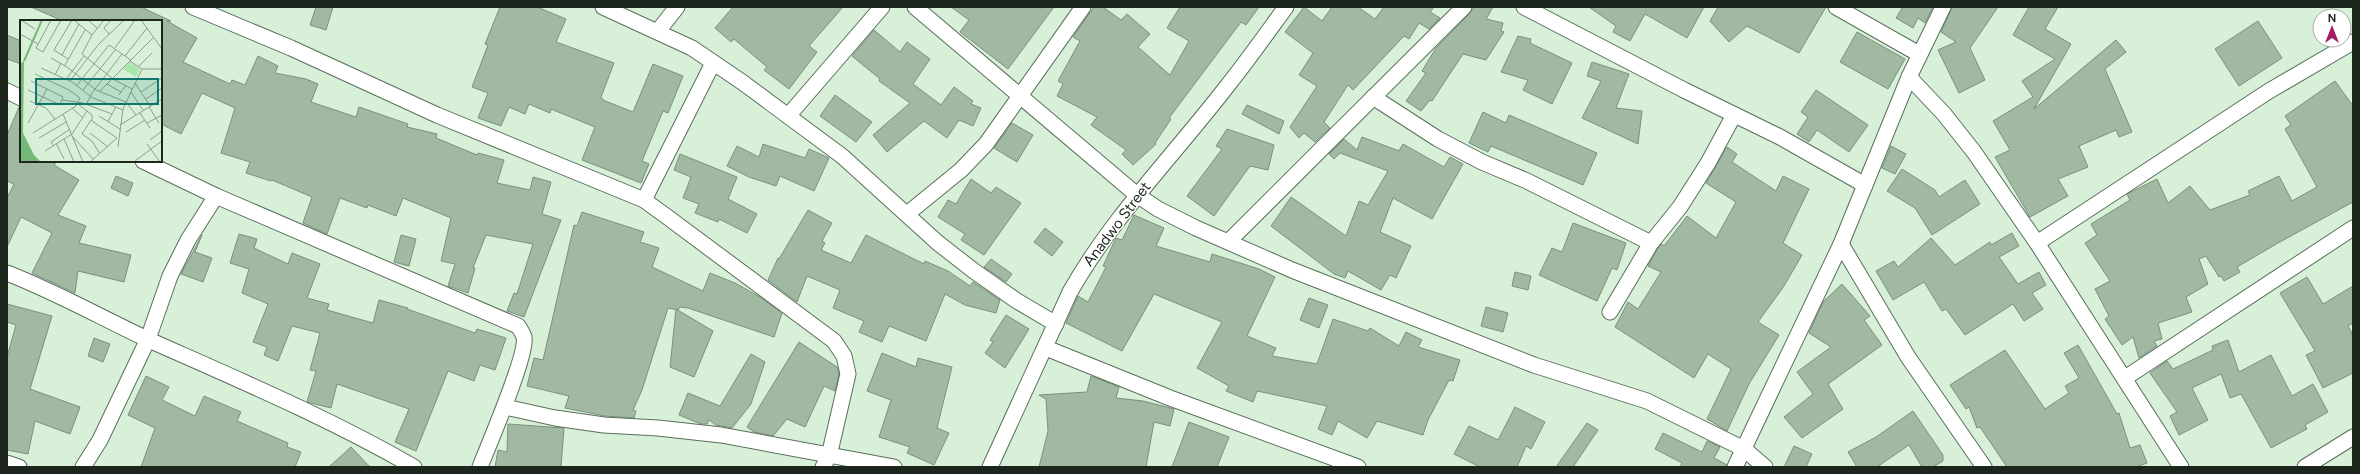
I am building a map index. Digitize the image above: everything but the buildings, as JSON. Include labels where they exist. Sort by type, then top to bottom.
[{"type":"street","points":[[192,7],[291,48],[437,115],[644,200],[834,341],[844,356],[848,374],[826,461]]},
{"type":"street","points":[[603,7],[658,31],[692,48],[713,62],[842,156],[974,271],[1056,324]]},
{"type":"street","points":[[658,31],[676,7]]},
{"type":"street","points":[[788,116],[882,7]]},
{"type":"street","points":[[915,7],[1137,195],[1158,209],[1292,270],[1534,365],[1647,401],[1744,449],[1765,467]]},
{"type":"street","points":[[907,214],[961,170],[986,144],[1082,7]]},
{"type":"street","name":"Anadwo Street","points":[[990,467],[1056,324],[1085,266],[1137,195],[1228,85],[1286,7]]},
{"type":"street","points":[[1229,241],[1464,7]]},
{"type":"street","points":[[1524,7],[1780,137],[1865,185]]},
{"type":"street","points":[[1836,7],[1919,54]]},
{"type":"street","points":[[1735,467],[1841,244],[1909,77],[1943,7]]},
{"type":"street","points":[[2037,243],[2269,91],[2353,42]]},
{"type":"street","points":[[644,200],[713,62]]},
{"type":"street","points":[[1909,77],[1944,114],[1974,152],[2037,243],[2181,467]]},
{"type":"street","points":[[7,91],[20,98]]},
{"type":"street","points":[[1373,97],[1438,139],[1470,156],[1651,242]]},
{"type":"street","points":[[1610,312],[1651,242],[1680,207],[1700,176],[1734,114]]},
{"type":"street","points":[[145,162],[216,196],[518,326],[524,337],[523,350],[505,407],[480,467]]},
{"type":"street","points":[[83,467],[100,440],[148,339],[170,276],[188,240],[216,196]]},
{"type":"street","points":[[2125,378],[2353,228]]},
{"type":"street","points":[[1841,244],[1908,357],[1984,467]]},
{"type":"street","points":[[7,273],[34,283],[148,339],[322,418],[372,443],[414,467]]},
{"type":"street","points":[[1046,348],[1170,398],[1358,467]]},
{"type":"street","points":[[505,407],[555,418],[597,424],[721,435],[826,461],[894,467]]},
{"type":"street","points":[[2305,467],[2353,437]]},
{"type":"street","points":[[7,463],[19,467]]}]
